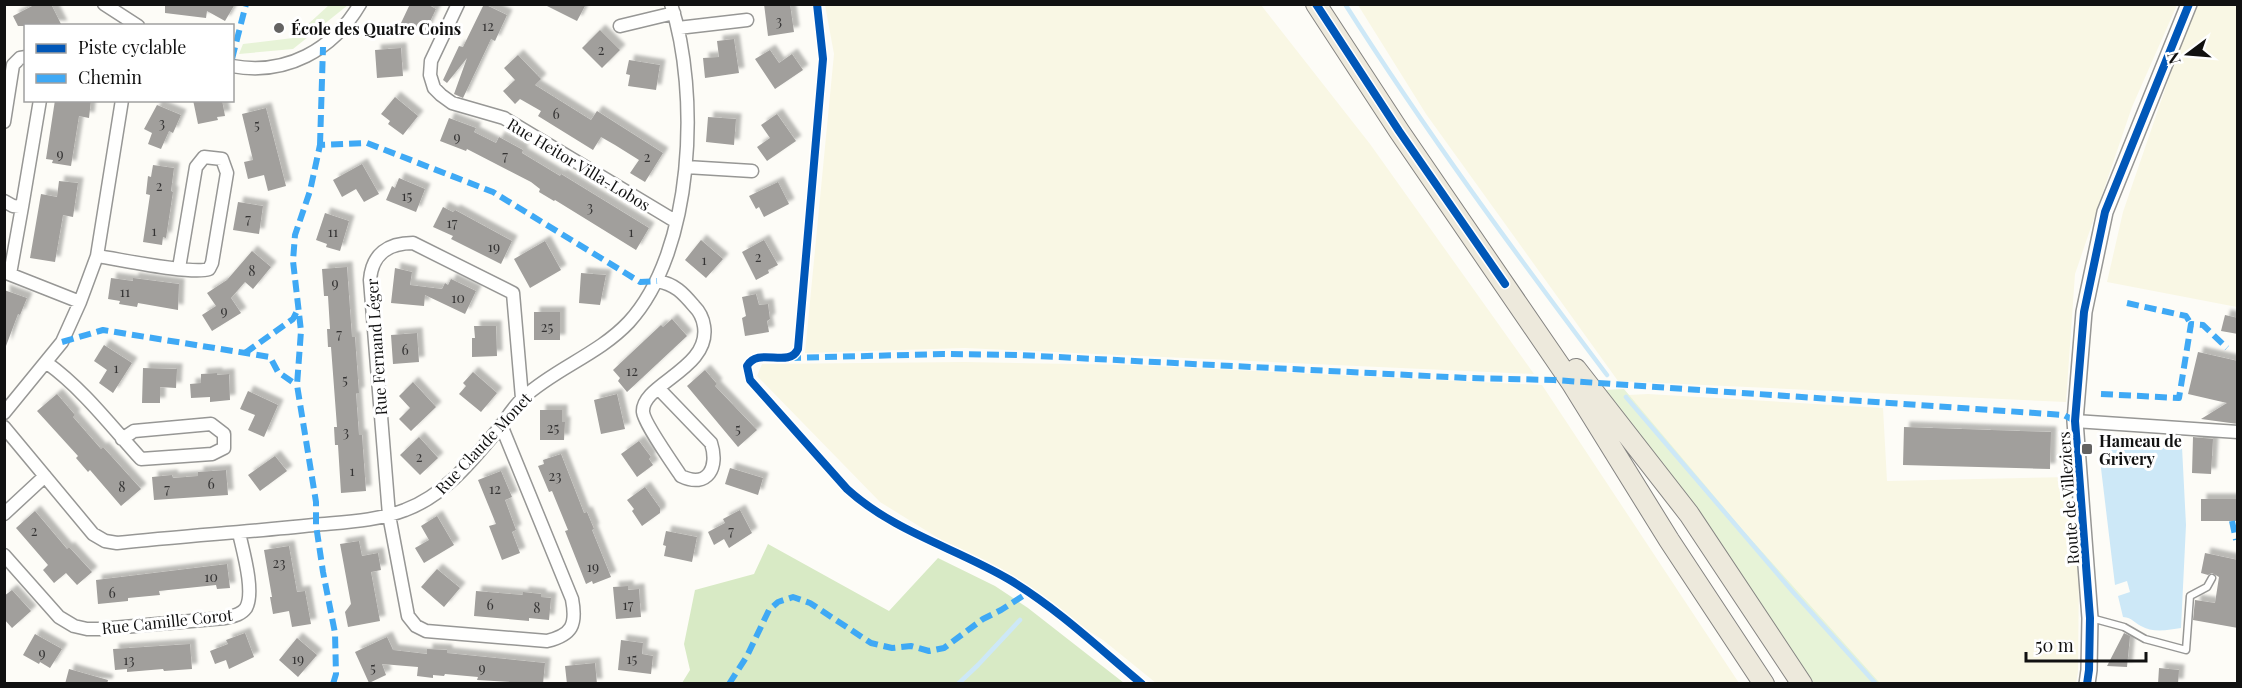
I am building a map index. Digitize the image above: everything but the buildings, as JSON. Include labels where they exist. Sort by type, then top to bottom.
[{"type":"main road","points":[[1316,4],[1425,170],[1571,382],[1669,540],[1764,684]]},
{"type":"main road","points":[[1504,284],[1671,489],[1802,684]]},
{"type":"street","points":[[104,4],[122,9],[136,24]]},
{"type":"street","points":[[234,66],[267,67],[287,64],[304,57],[323,47],[338,33],[351,19],[360,4]]},
{"type":"street","name":"Rue Heitor Villa-Lobos","points":[[458,4],[431,61],[429,75],[434,88],[452,103],[504,118],[675,222]]},
{"type":"street","name":"Route de Villeziers","points":[[2087,684],[2090,670],[2090,618],[2075,421],[2084,312],[2105,212],[2189,4]]},
{"type":"street","points":[[620,26],[673,9]]},
{"type":"street","name":"Rue Claude Monet","points":[[4,428],[93,534],[105,541],[117,543],[239,533],[390,516],[423,503],[441,491],[501,425],[522,398],[542,382],[596,350],[616,335],[642,305],[657,281],[675,222],[686,167],[688,99],[678,28],[673,9]]},
{"type":"street","points":[[678,28],[747,20]]},
{"type":"street","points":[[4,122],[14,65],[20,58],[24,57]]},
{"type":"street","points":[[40,102],[22,207],[7,273],[80,302]]},
{"type":"street","points":[[4,413],[62,342],[80,302],[97,256],[122,102]]},
{"type":"street","points":[[97,256],[179,268],[202,271],[208,269],[212,263],[227,173],[222,159],[204,157],[196,167],[179,268]]},
{"type":"street","points":[[686,167],[752,171]]},
{"type":"street","points":[[4,201],[13,206],[22,207]]},
{"type":"street","name":"Rue Fernand Léger","points":[[390,516],[370,280],[371,267],[388,248],[401,243],[413,243],[513,293],[522,398]]},
{"type":"street","points":[[657,281],[670,283],[692,303],[703,320],[705,333],[703,346],[695,357],[646,399],[643,412],[647,423],[681,476],[690,480],[700,480],[709,474],[714,465],[711,443],[659,389]]},
{"type":"street","points":[[47,363],[67,377],[141,459],[212,454],[224,448],[224,434],[211,424],[134,430],[123,439]]},
{"type":"street","points":[[2075,421],[2238,432]]},
{"type":"street","points":[[390,516],[405,604],[408,616],[416,626],[426,631],[547,641],[560,638],[570,631],[574,622],[572,600],[501,425]]},
{"type":"street","points":[[4,514],[45,476]]},
{"type":"street","name":"Rue Camille Corot","points":[[4,555],[59,617],[74,626],[101,629],[214,619],[236,616],[245,610],[249,600],[239,533]]},
{"type":"lane","points":[[2090,618],[2124,627],[2145,639],[2186,650],[2190,596],[2207,587],[2212,578]]},
{"type":"shaded area","points":[[825,5],[1261,5],[1370,144],[1534,374],[965,348],[805,353],[834,54]]},
{"type":"shaded area","points":[[1358,5],[2177,5],[2132,107],[2075,274],[2066,402],[1618,381],[1426,114]]},
{"type":"shaded area","points":[[2196,5],[2237,5],[2237,307],[2107,282],[2123,212]]},
{"type":"shaded area","points":[[965,362],[1134,365],[1542,385],[1739,683],[1156,683],[1103,640],[880,502],[757,376],[762,364]]},
{"type":"shaded area","points":[[1648,394],[1883,408],[1887,481],[2070,477],[2079,573],[2076,683],[1880,683],[1742,529],[1628,395]]},
{"type":"green space","points":[[329,5],[348,5],[293,49],[239,54],[243,44],[293,38]]},
{"type":"green space","points":[[1624,389],[1742,529],[1880,683],[1814,683],[1694,506],[1604,390]]},
{"type":"green space","points":[[768,544],[889,611],[938,558],[995,586],[1028,608],[1124,683],[682,683],[690,670],[684,644],[695,590],[754,574]]},
{"type":"water","points":[[2134,439],[2182,447],[2186,525],[2181,628],[2150,630],[2123,617],[2118,596],[2130,592],[2127,581],[2115,585],[2100,460],[2108,448]]},
{"type":"waterway","points":[[1345,4],[1407,99],[1472,192],[1607,375]]},
{"type":"waterway","points":[[1626,397],[1793,592],[1876,684]]},
{"type":"waterway","points":[[958,684],[1020,620]]},
{"type":"marked path","points":[[234,51],[246,4]]},
{"type":"marked path","points":[[320,145],[323,47]]},
{"type":"marked path","points":[[333,684],[336,674],[335,633],[323,572],[316,525],[316,502],[297,385],[301,331],[293,261],[295,235],[310,191],[320,145],[367,143],[493,192],[640,282],[657,281]]},
{"type":"marked path","points":[[2127,303],[2186,316],[2191,324]]},
{"type":"marked path","points":[[245,353],[293,319],[298,309]]},
{"type":"marked path","points":[[2101,394],[2179,398],[2191,324],[2203,325],[2227,348]]},
{"type":"marked path","points":[[62,342],[103,330],[270,357],[278,372],[297,385]]},
{"type":"marked path","points":[[789,358],[943,354],[1018,355],[1467,378],[1554,380],[2064,415],[2075,421]]},
{"type":"marked path","points":[[2232,521],[2236,540]]},
{"type":"marked path","points":[[729,684],[747,656],[769,610],[778,602],[793,597],[810,603],[871,643],[892,648],[911,646],[929,651],[944,648],[983,619],[1029,592]]},
{"type":"cycle path","points":[[817,4],[823,59],[798,349],[794,355],[788,357],[766,357],[752,360],[747,366],[750,380],[847,489],[865,504],[905,528],[989,569],[1028,591],[1078,629],[1142,684]]},
{"type":"cycle path","points":[[1316,4],[1399,131],[1505,284]]},
{"type":"cycle path","points":[[2087,684],[2090,618],[2075,421],[2084,312],[2105,212],[2189,4]]},
{"type":"place","name":"École des Quatre Coins","points":[[279,28]]},
{"type":"place","name":"Hameau de Grivery","points":[[2087,449]]}]
